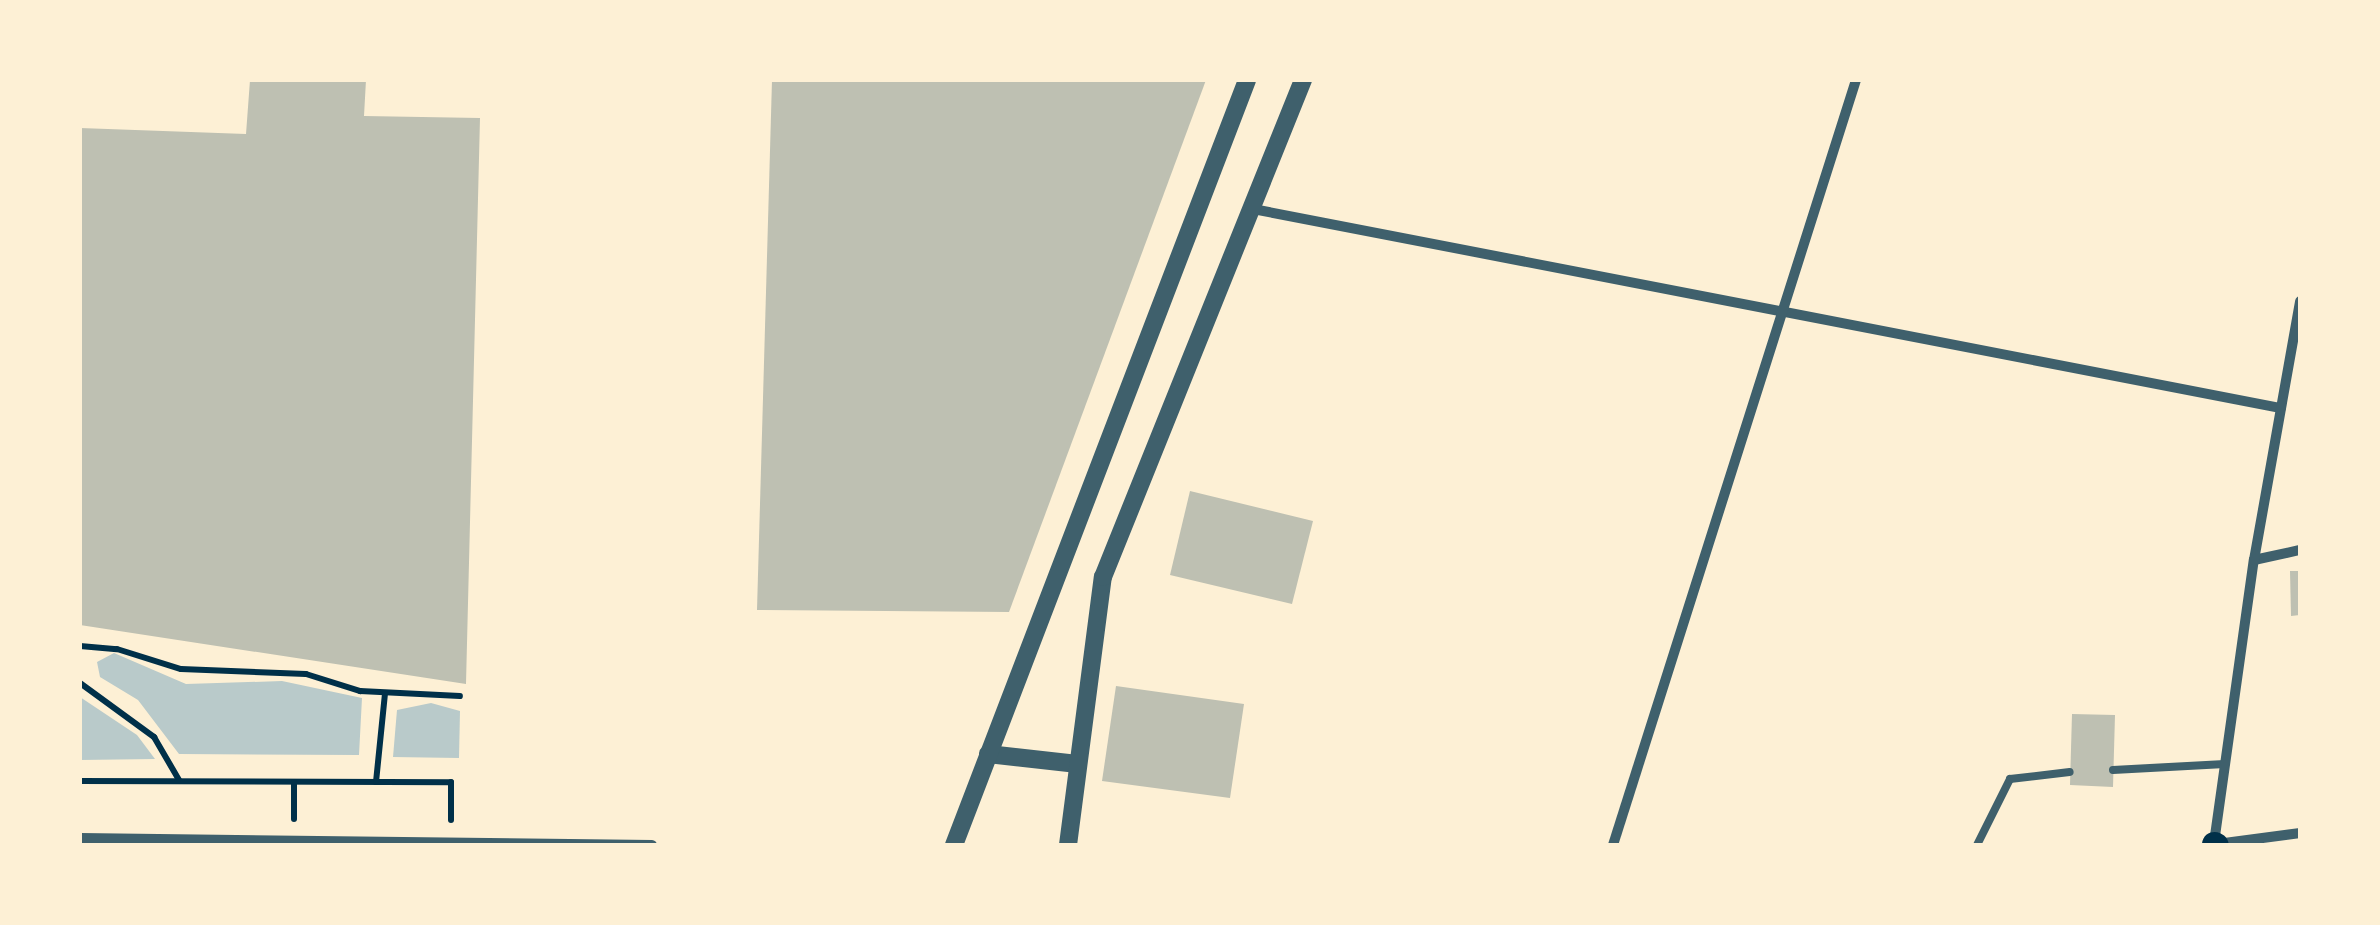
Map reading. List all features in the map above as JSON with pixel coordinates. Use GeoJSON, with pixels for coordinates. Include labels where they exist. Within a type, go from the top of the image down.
{"type":"FeatureCollection","features":[{"type":"Feature","properties":{"kind":"street"},"geometry":{"type":"LineString","coordinates":[[954,845],[1247,80]]}},
{"type":"Feature","properties":{"kind":"street"},"geometry":{"type":"LineString","coordinates":[[1068,845],[1104,578],[1303,80]]}},
{"type":"Feature","properties":{"kind":"street"},"geometry":{"type":"LineString","coordinates":[[1613,845],[1856,80]]}},
{"type":"Feature","properties":{"kind":"street"},"geometry":{"type":"LineString","coordinates":[[1253,209],[2281,408]]}},
{"type":"Feature","properties":{"kind":"street"},"geometry":{"type":"LineString","coordinates":[[2215,844],[2254,560],[2300,301]]}},
{"type":"Feature","properties":{"kind":"street"},"geometry":{"type":"LineString","coordinates":[[2254,560],[2300,550]]}},
{"type":"Feature","properties":{"kind":"street"},"geometry":{"type":"LineString","coordinates":[[988,754],[1076,764]]}},
{"type":"Feature","properties":{"kind":"street"},"geometry":{"type":"LineString","coordinates":[[2206,845],[2300,834]]}},
{"type":"Feature","properties":{"kind":"street"},"geometry":{"type":"LineString","coordinates":[[80,838],[451,838],[652,845]]}},
{"type":"Feature","properties":{"kind":"lane"},"geometry":{"type":"LineString","coordinates":[[2114,770],[2225,764]]}},
{"type":"Feature","properties":{"kind":"lane"},"geometry":{"type":"LineString","coordinates":[[1977,845],[2010,778],[2070,772]]}},
{"type":"Feature","properties":{"kind":"path"},"geometry":{"type":"LineString","coordinates":[[80,646],[117,649],[181,669],[306,674],[385,693],[460,696]]}},
{"type":"Feature","properties":{"kind":"path"},"geometry":{"type":"LineString","coordinates":[[80,684],[154,736],[179,781]]}},
{"type":"Feature","properties":{"kind":"path"},"geometry":{"type":"LineString","coordinates":[[376,782],[385,693]]}},
{"type":"Feature","properties":{"kind":"path"},"geometry":{"type":"LineString","coordinates":[[80,781],[451,782],[451,838]]}},
{"type":"Feature","properties":{"kind":"shaded area"},"geometry":{"type":"Polygon","coordinates":[[[114,653],[186,684],[282,681],[362,698],[359,755],[179,754],[138,700],[100,677],[97,662],[114,653]]]}},
{"type":"Feature","properties":{"kind":"shaded area"},"geometry":{"type":"Polygon","coordinates":[[[80,697],[137,735],[155,759],[80,760],[80,697]]]}},
{"type":"Feature","properties":{"kind":"shaded area"},"geometry":{"type":"Polygon","coordinates":[[[431,703],[460,711],[459,758],[393,757],[397,710],[431,703]]]}},
{"type":"Feature","properties":{"kind":"building"},"geometry":{"type":"Polygon","coordinates":[[[250,80],[366,80],[364,116],[480,118],[466,684],[80,625],[80,128],[246,134],[250,80]]]}},
{"type":"Feature","properties":{"kind":"building"},"geometry":{"type":"Polygon","coordinates":[[[772,80],[1206,80],[1009,612],[757,610],[772,80]]]}},
{"type":"Feature","properties":{"kind":"building"},"geometry":{"type":"Polygon","coordinates":[[[1190,491],[1313,521],[1292,604],[1170,575],[1190,491]]]}},
{"type":"Feature","properties":{"kind":"building"},"geometry":{"type":"Polygon","coordinates":[[[2290,571],[2300,571],[2300,615],[2291,616],[2290,571]]]}},
{"type":"Feature","properties":{"kind":"building"},"geometry":{"type":"Polygon","coordinates":[[[1116,686],[1244,704],[1230,798],[1102,781],[1116,686]]]}},
{"type":"Feature","properties":{"kind":"building"},"geometry":{"type":"Polygon","coordinates":[[[2072,714],[2115,715],[2113,787],[2070,785],[2072,714]]]}}]}
